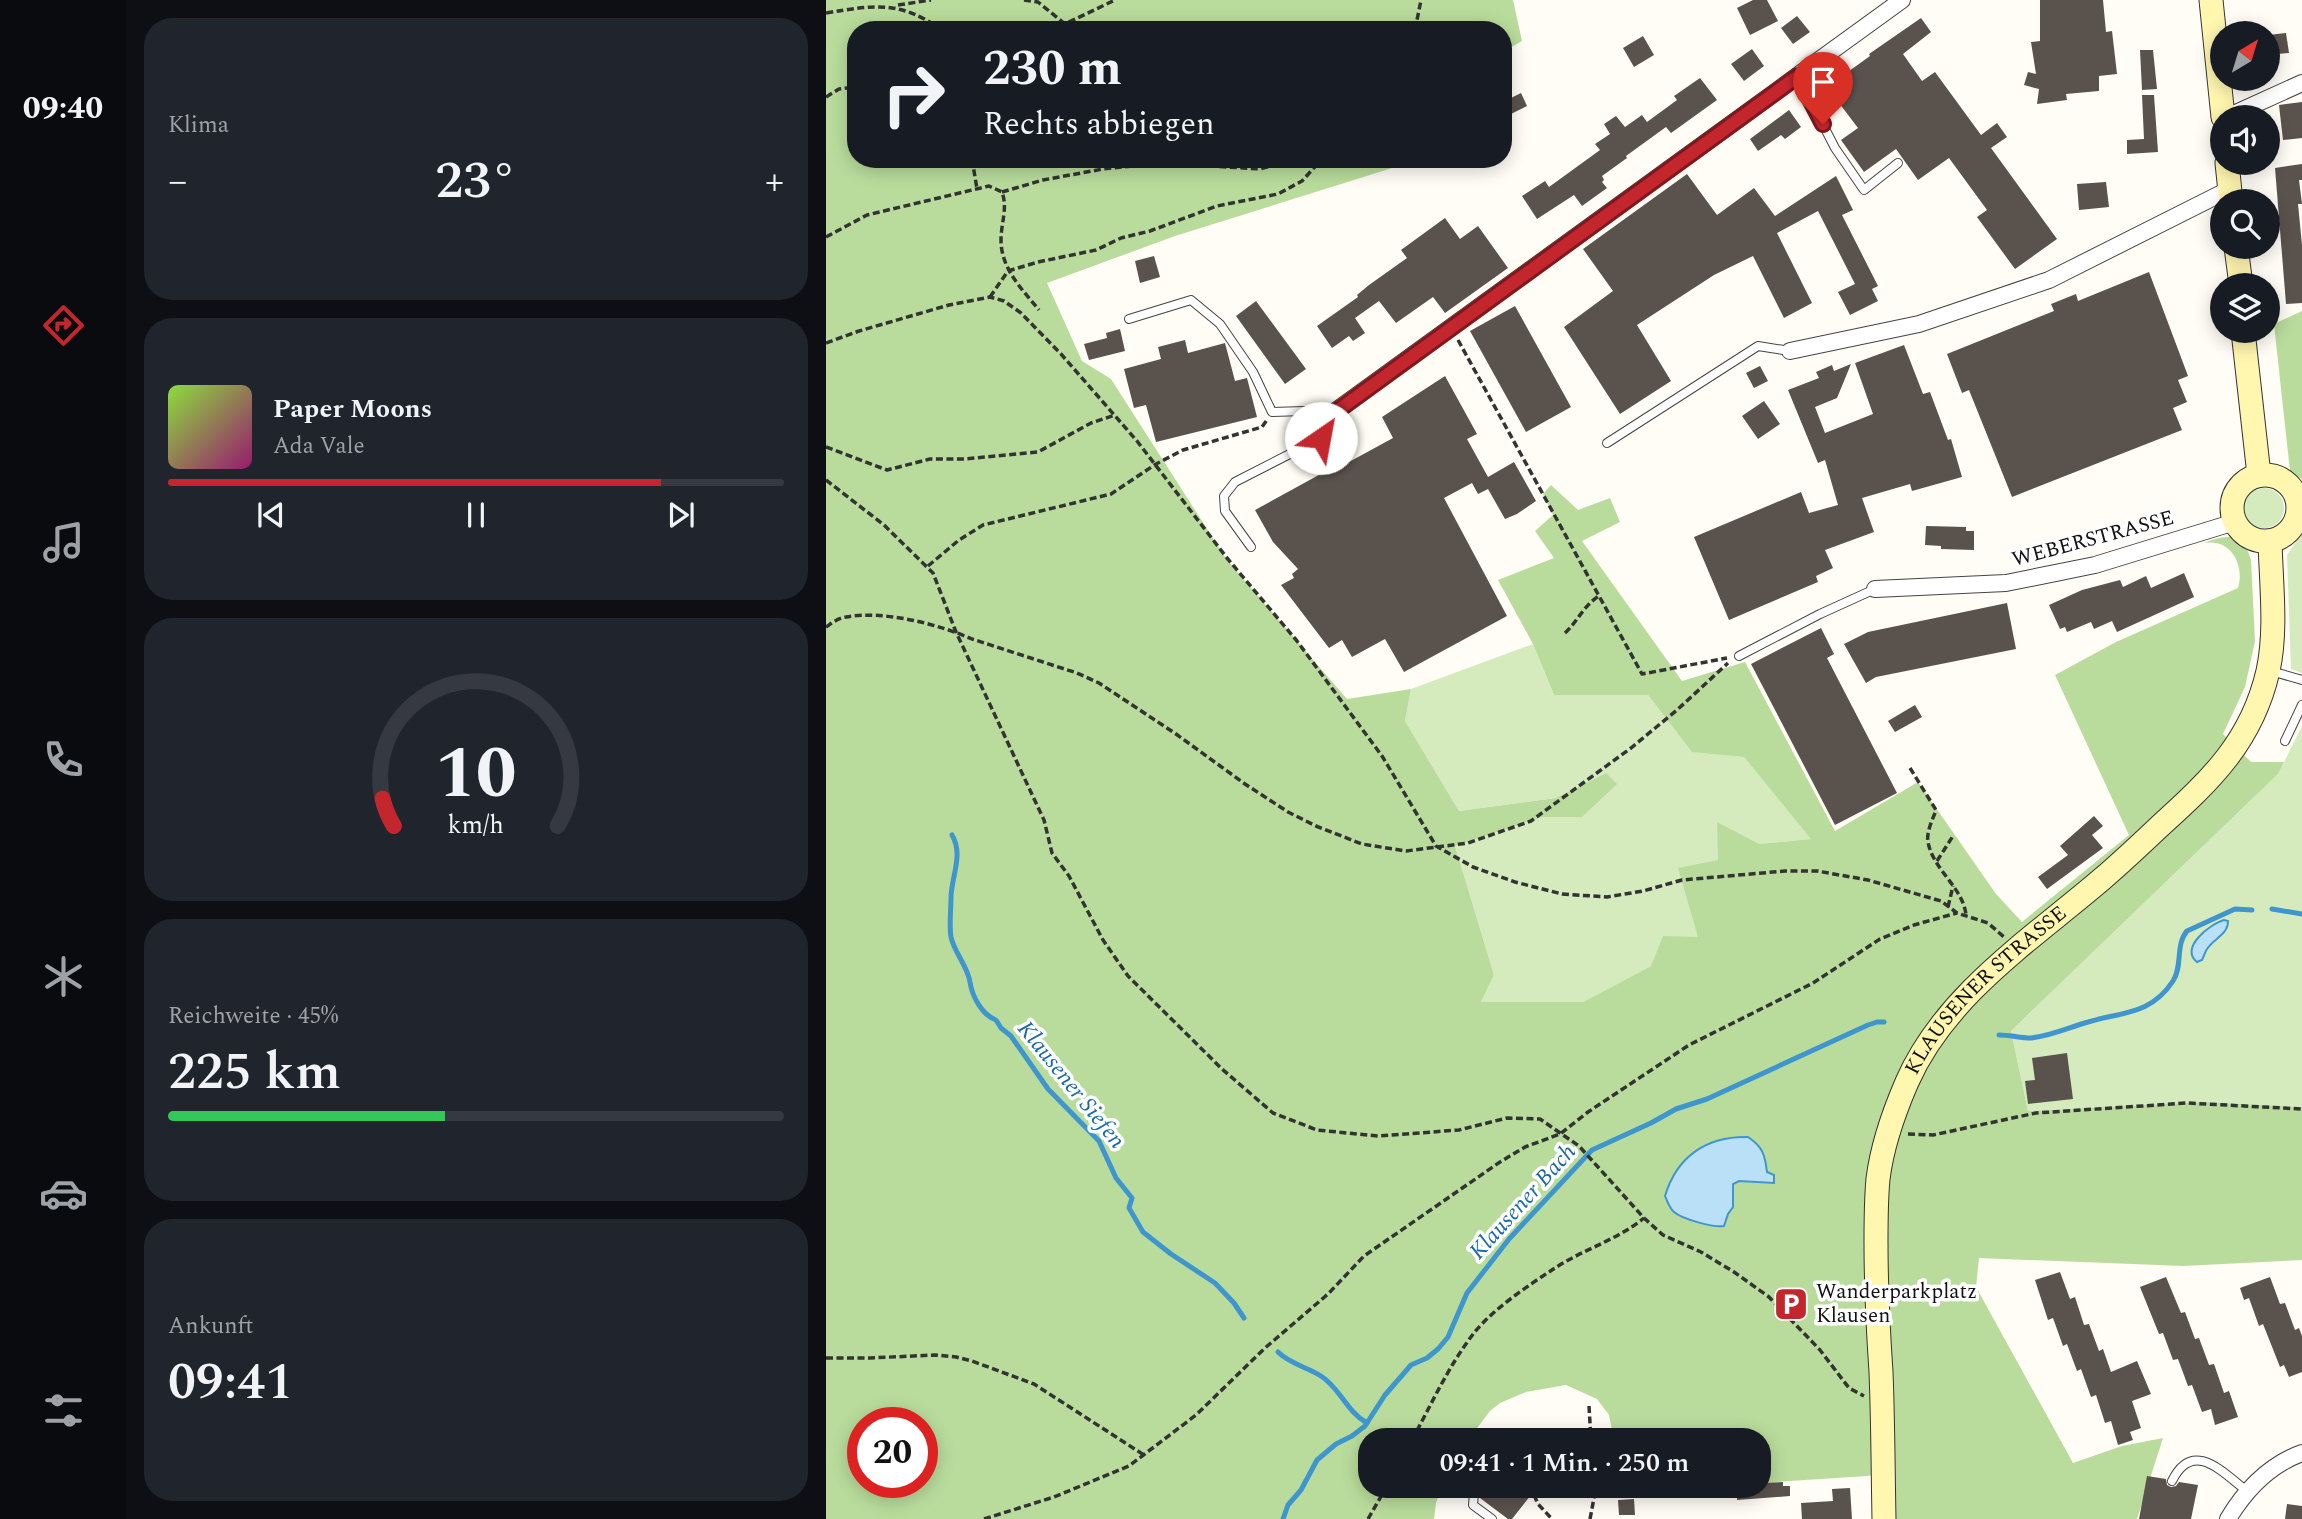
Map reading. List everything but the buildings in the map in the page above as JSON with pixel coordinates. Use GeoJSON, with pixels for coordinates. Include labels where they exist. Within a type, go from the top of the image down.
{"type":"FeatureCollection","features":[{"type":"Feature","properties":{"kind":"main road"},"geometry":{"type":"LineString","coordinates":[[2211,0],[2224,105]]}},
{"type":"Feature","properties":{"kind":"main road"},"geometry":{"type":"LineString","coordinates":[[2244,343],[2259,475]]}},
{"type":"Feature","properties":{"kind":"main road"},"geometry":{"type":"LineString","coordinates":[[2259,475],[2271,475],[2290,485],[2300,506],[2294,525],[2279,538],[2259,541],[2249,537],[2235,522],[2232,505],[2238,488],[2244,482],[2259,475]]}},
{"type":"Feature","properties":{"kind":"main road","name":"KLAUSENER STRASSE"},"geometry":{"type":"LineString","coordinates":[[1884,1519],[1876,1204],[1878,1179],[1889,1131],[1908,1079],[1947,1019],[1977,986],[2017,948],[2101,879],[2206,785],[2242,738],[2256,709],[2268,670],[2272,599],[2270,541]]}},
{"type":"Feature","properties":{"kind":"street"},"geometry":{"type":"LineString","coordinates":[[1337,411],[1902,0]]}},
{"type":"Feature","properties":{"kind":"street"},"geometry":{"type":"LineString","coordinates":[[2252,105],[2302,83]]}},
{"type":"Feature","properties":{"kind":"street"},"geometry":{"type":"LineString","coordinates":[[1790,351],[1919,324],[2049,280],[2210,205]]}},
{"type":"Feature","properties":{"kind":"street","name":"WEBERSTRASSE"},"geometry":{"type":"LineString","coordinates":[[1875,589],[2006,583],[2095,565],[2235,522]]}},
{"type":"Feature","properties":{"kind":"street"},"geometry":{"type":"LineString","coordinates":[[2228,1519],[2247,1491],[2273,1467],[2302,1453]]}},
{"type":"Feature","properties":{"kind":"lane"},"geometry":{"type":"LineString","coordinates":[[1798,76],[1835,148],[1864,190],[1898,163]]}},
{"type":"Feature","properties":{"kind":"lane"},"geometry":{"type":"LineString","coordinates":[[1129,319],[1191,300],[1220,324],[1254,372],[1272,412],[1337,411]]}},
{"type":"Feature","properties":{"kind":"lane"},"geometry":{"type":"LineString","coordinates":[[1607,443],[1758,346],[1790,351]]}},
{"type":"Feature","properties":{"kind":"lane"},"geometry":{"type":"LineString","coordinates":[[1251,547],[1225,512],[1224,496],[1235,482],[1321,438],[1337,411]]}},
{"type":"Feature","properties":{"kind":"lane"},"geometry":{"type":"LineString","coordinates":[[1740,656],[1819,614],[1875,589]]}},
{"type":"Feature","properties":{"kind":"lane"},"geometry":{"type":"LineString","coordinates":[[2268,670],[2302,680]]}},
{"type":"Feature","properties":{"kind":"lane"},"geometry":{"type":"LineString","coordinates":[[2285,741],[2302,705]]}},
{"type":"Feature","properties":{"kind":"lane"},"geometry":{"type":"LineString","coordinates":[[2172,1480],[2180,1468],[2189,1461],[2196,1460],[2214,1466],[2247,1491]]}},
{"type":"Feature","properties":{"kind":"lane"},"geometry":{"type":"LineString","coordinates":[[1474,1498],[1473,1505],[1492,1519]]}},
{"type":"Feature","properties":{"kind":"path"},"geometry":{"type":"LineString","coordinates":[[826,13],[931,0]]}},
{"type":"Feature","properties":{"kind":"path"},"geometry":{"type":"LineString","coordinates":[[1024,0],[1038,2],[1058,21]]}},
{"type":"Feature","properties":{"kind":"path"},"geometry":{"type":"LineString","coordinates":[[1075,21],[1115,0]]}},
{"type":"Feature","properties":{"kind":"path"},"geometry":{"type":"LineString","coordinates":[[1417,21],[1421,0]]}},
{"type":"Feature","properties":{"kind":"path"},"geometry":{"type":"LineString","coordinates":[[896,5],[916,12],[929,21]]}},
{"type":"Feature","properties":{"kind":"path"},"geometry":{"type":"LineString","coordinates":[[826,97],[839,89],[847,88]]}},
{"type":"Feature","properties":{"kind":"path"},"geometry":{"type":"LineString","coordinates":[[974,168],[977,189]]}},
{"type":"Feature","properties":{"kind":"path"},"geometry":{"type":"LineString","coordinates":[[826,237],[867,215],[989,186],[1002,192],[1044,180],[1112,168]]}},
{"type":"Feature","properties":{"kind":"path"},"geometry":{"type":"LineString","coordinates":[[1243,168],[1264,168]]}},
{"type":"Feature","properties":{"kind":"path"},"geometry":{"type":"LineString","coordinates":[[990,297],[1008,271],[1096,250],[1121,238],[1150,231],[1217,206],[1278,194],[1302,181],[1314,168]]}},
{"type":"Feature","properties":{"kind":"path"},"geometry":{"type":"LineString","coordinates":[[1002,192],[1006,202],[1001,240],[1003,260],[1008,271],[1039,310]]}},
{"type":"Feature","properties":{"kind":"path"},"geometry":{"type":"LineString","coordinates":[[826,343],[949,305],[990,297],[1004,301],[1021,313],[1115,415],[1227,558],[1297,641],[1382,756],[1436,846],[1484,871],[1562,894],[1607,897],[1643,891],[1682,880],[1816,871],[1867,880],[1941,901],[1957,913],[1988,922],[2017,948]]}},
{"type":"Feature","properties":{"kind":"path"},"geometry":{"type":"LineString","coordinates":[[1451,327],[1642,674],[1740,656]]}},
{"type":"Feature","properties":{"kind":"path"},"geometry":{"type":"LineString","coordinates":[[826,446],[887,470],[930,459],[965,459],[1038,452],[1091,423],[1115,415]]}},
{"type":"Feature","properties":{"kind":"path"},"geometry":{"type":"LineString","coordinates":[[928,566],[959,540],[983,525],[1111,494],[1156,464],[1183,450],[1257,428]]}},
{"type":"Feature","properties":{"kind":"path"},"geometry":{"type":"LineString","coordinates":[[826,480],[868,512],[928,566],[1044,820],[1052,853],[1069,876],[1104,940],[1128,976],[1222,1069],[1273,1113],[1317,1130],[1378,1136],[1459,1130],[1507,1118],[1540,1119],[1579,1146],[1644,1218],[1664,1235],[1712,1259],[1769,1297],[1820,1350],[1849,1388],[1882,1402]]}},
{"type":"Feature","properties":{"kind":"path"},"geometry":{"type":"LineString","coordinates":[[1565,633],[1588,603],[1599,596]]}},
{"type":"Feature","properties":{"kind":"path"},"geometry":{"type":"LineString","coordinates":[[826,627],[845,617],[901,618],[956,632],[1077,673],[1099,683],[1165,726],[1209,760],[1289,812],[1362,844],[1406,851],[1468,843],[1531,821],[1631,748],[1720,670],[1740,656]]}},
{"type":"Feature","properties":{"kind":"path"},"geometry":{"type":"LineString","coordinates":[[1910,768],[1936,810],[1928,842],[1965,906],[1966,915]]}},
{"type":"Feature","properties":{"kind":"path"},"geometry":{"type":"LineString","coordinates":[[1937,861],[1953,836]]}},
{"type":"Feature","properties":{"kind":"path"},"geometry":{"type":"LineString","coordinates":[[1948,907],[1953,886]]}},
{"type":"Feature","properties":{"kind":"path"},"geometry":{"type":"LineString","coordinates":[[984,1519],[1022,1508],[1129,1466],[1196,1415],[1265,1348],[1328,1294],[1364,1256],[1525,1147],[1547,1137],[1560,1135],[1588,1112],[1689,1045],[1813,984],[1880,939],[1914,925],[1957,913]]}},
{"type":"Feature","properties":{"kind":"path"},"geometry":{"type":"LineString","coordinates":[[1908,1133],[1933,1135],[2036,1113],[2181,1104],[2302,1109]]}},
{"type":"Feature","properties":{"kind":"path"},"geometry":{"type":"LineString","coordinates":[[1419,1428],[1455,1362],[1475,1332],[1493,1314],[1556,1267],[1609,1242],[1644,1218]]}},
{"type":"Feature","properties":{"kind":"path"},"geometry":{"type":"LineString","coordinates":[[826,1358],[870,1359],[935,1355],[972,1361],[1034,1384],[1144,1455]]}},
{"type":"Feature","properties":{"kind":"path"},"geometry":{"type":"LineString","coordinates":[[1589,1406],[1590,1428]]}},
{"type":"Feature","properties":{"kind":"path"},"geometry":{"type":"LineString","coordinates":[[1368,1519],[1380,1498]]}},
{"type":"Feature","properties":{"kind":"path"},"geometry":{"type":"LineString","coordinates":[[1535,1498],[1552,1519]]}},
{"type":"Feature","properties":{"kind":"path"},"geometry":{"type":"LineString","coordinates":[[1590,1519],[1594,1498]]}},
{"type":"Feature","properties":{"kind":"green space"},"geometry":{"type":"Polygon","coordinates":[[[826,0],[1513,0],[1522,41],[1512,47],[1512,21],[847,21],[847,168],[1392,168],[1175,236],[1047,283],[1082,361],[1111,379],[1227,560],[1347,699],[1411,689],[1405,721],[1459,811],[1556,798],[1606,773],[1617,784],[1582,817],[1543,817],[1455,846],[1494,975],[1481,1002],[1583,1002],[1651,966],[1663,936],[1698,937],[1678,868],[1718,860],[1717,822],[1759,844],[1811,839],[1744,757],[1692,752],[1648,695],[1554,695],[1533,644],[1498,580],[1554,558],[1535,531],[1553,515],[1543,494],[1551,485],[1578,510],[1610,498],[1620,522],[1582,541],[1682,681],[1745,662],[1835,831],[1918,782],[1996,894],[2022,922],[2129,835],[2055,675],[2116,642],[2238,588],[2240,579],[2234,555],[2222,545],[2204,543],[2220,538],[2233,538],[2248,551],[2251,560],[2255,641],[2245,687],[2223,734],[2251,762],[2284,762],[2278,774],[2011,1031],[2028,1111],[2203,1102],[2302,1107],[2302,1260],[2183,1266],[1979,1258],[1976,1287],[2073,1463],[2122,1446],[2163,1438],[2137,1519],[1896,1519],[1895,1471],[1867,1476],[1771,1482],[1771,1428],[1612,1428],[1609,1415],[1597,1399],[1566,1385],[1526,1392],[1500,1403],[1477,1428],[1358,1428],[1358,1498],[1438,1498],[1434,1519],[826,1519],[826,0]]]}},
{"type":"Feature","properties":{"kind":"green space"},"geometry":{"type":"Polygon","coordinates":[[[2302,311],[2302,479],[2290,471],[2276,343],[2280,343],[2280,321],[2302,311]]]}},
{"type":"Feature","properties":{"kind":"green space"},"geometry":{"type":"Polygon","coordinates":[[[2264,488],[2278,494],[2284,508],[2278,522],[2264,528],[2250,522],[2244,508],[2250,494],[2264,488]]]}},
{"type":"Feature","properties":{"kind":"green space"},"geometry":{"type":"Polygon","coordinates":[[[2302,533],[2302,673],[2291,669],[2287,555],[2302,533]]]}},
{"type":"Feature","properties":{"kind":"green space"},"geometry":{"type":"Polygon","coordinates":[[[1533,644],[1554,695],[1648,695],[1692,751],[1744,757],[1812,839],[1759,844],[1718,860],[1698,937],[1651,966],[1583,1002],[1481,1002],[1494,975],[1455,846],[1543,817],[1582,817],[1606,773],[1556,798],[1459,811],[1405,721],[1411,689],[1533,644]]]}},
{"type":"Feature","properties":{"kind":"green space"},"geometry":{"type":"Polygon","coordinates":[[[2302,726],[2302,1107],[2203,1102],[2028,1111],[2011,1031],[2278,774],[2302,726]]]}},
{"type":"Feature","properties":{"kind":"water"},"geometry":{"type":"Polygon","coordinates":[[[2224,920],[2228,921],[2226,930],[2206,950],[2202,960],[2197,962],[2192,956],[2192,950],[2198,937],[2224,920]]]}},
{"type":"Feature","properties":{"kind":"water"},"geometry":{"type":"Polygon","coordinates":[[[1748,1137],[1762,1152],[1767,1172],[1774,1175],[1774,1183],[1739,1181],[1733,1184],[1733,1207],[1724,1226],[1698,1222],[1673,1211],[1665,1196],[1670,1182],[1686,1159],[1719,1140],[1748,1137]]]}},
{"type":"Feature","properties":{"kind":"waterway","name":"Klausener Siefen"},"geometry":{"type":"LineString","coordinates":[[952,835],[957,858],[952,890],[951,937],[967,971],[978,1004],[1011,1036],[1048,1089],[1099,1141],[1116,1178],[1132,1198],[1129,1208],[1143,1232],[1215,1283],[1244,1318]]}},
{"type":"Feature","properties":{"kind":"waterway","name":"Klausener Bach"},"geometry":{"type":"LineString","coordinates":[[1999,1035],[2038,1037],[2145,1006],[2164,992],[2173,981],[2178,969],[2181,943],[2187,931],[2235,909],[2252,910]]}},
{"type":"Feature","properties":{"kind":"waterway","name":"Klausener Bach"},"geometry":{"type":"LineString","coordinates":[[2272,909],[2302,914]]}},
{"type":"Feature","properties":{"kind":"waterway","name":"Klausener Bach"},"geometry":{"type":"LineString","coordinates":[[1283,1519],[1288,1505],[1301,1490],[1317,1460],[1365,1426],[1385,1395],[1411,1365],[1427,1358],[1438,1349],[1448,1337],[1467,1293],[1509,1239],[1592,1150],[1676,1109],[1707,1099],[1868,1025],[1884,1022]]}},
{"type":"Feature","properties":{"kind":"waterway","name":"Klausener Siefen"},"geometry":{"type":"LineString","coordinates":[[1278,1352],[1328,1381],[1367,1423]]}},
{"type":"Feature","properties":{"kind":"place","name":"Wanderparkplatz Klausen"},"geometry":{"type":"Point","coordinates":[1791,1304]}},
{"type":"Feature","properties":{"kind":"route"},"geometry":{"type":"LineString","coordinates":[[1321,438],[1337,411],[1798,76],[1823,124]]}}]}
